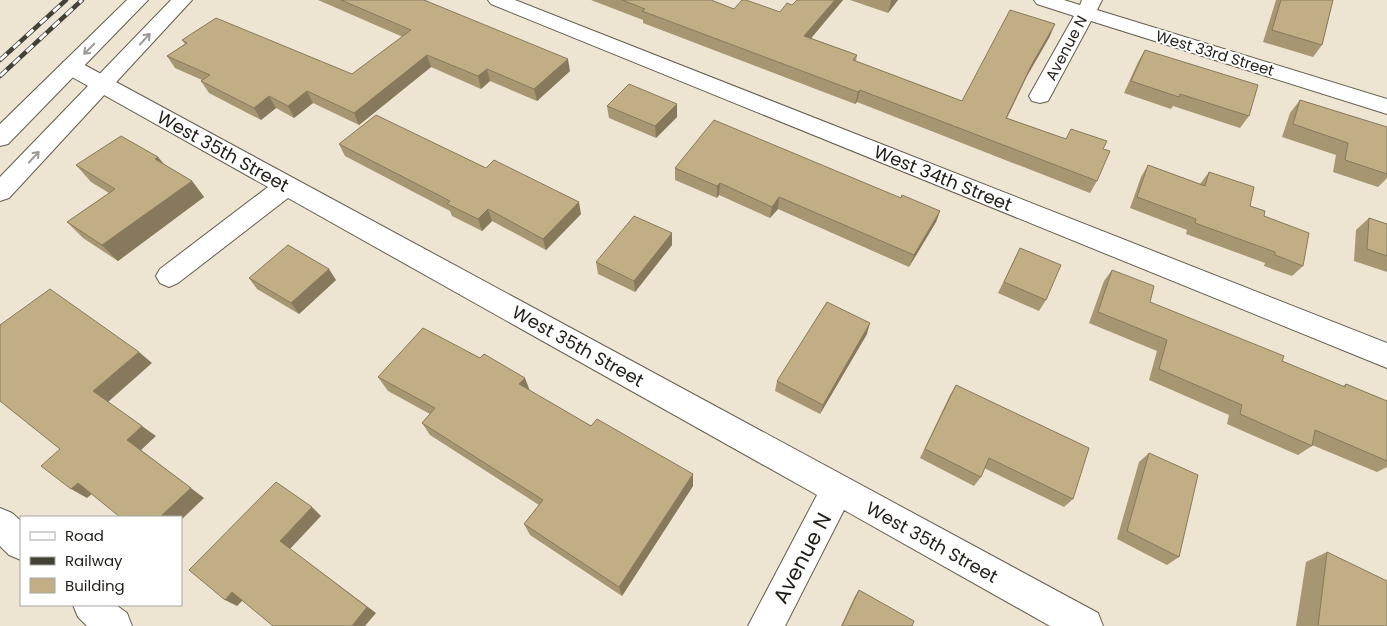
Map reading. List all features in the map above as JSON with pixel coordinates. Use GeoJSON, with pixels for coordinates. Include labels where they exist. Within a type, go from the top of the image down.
{"type":"FeatureCollection","features":[{"type":"Feature","properties":{"kind":"street"},"geometry":{"type":"LineString","coordinates":[[0,138],[138,0]]}},
{"type":"Feature","properties":{"kind":"street"},"geometry":{"type":"LineString","coordinates":[[0,192],[182,0]]}},
{"type":"Feature","properties":{"kind":"street","name":"West 34th Street"},"geometry":{"type":"LineString","coordinates":[[498,0],[1387,356]]}},
{"type":"Feature","properties":{"kind":"street","name":"West 33rd Street"},"geometry":{"type":"LineString","coordinates":[[1044,0],[1088,6],[1387,107]]}},
{"type":"Feature","properties":{"kind":"street","name":"Avenue N"},"geometry":{"type":"LineString","coordinates":[[1040,96],[1088,6]]}},
{"type":"Feature","properties":{"kind":"street","name":"West 35th Street"},"geometry":{"type":"LineString","coordinates":[[70,67],[1085,626]]}},
{"type":"Feature","properties":{"kind":"street"},"geometry":{"type":"LineString","coordinates":[[168,276],[286,186]]}},
{"type":"Feature","properties":{"kind":"street","name":"Avenue N"},"geometry":{"type":"LineString","coordinates":[[766,626],[838,489]]}},
{"type":"Feature","properties":{"kind":"street"},"geometry":{"type":"LineString","coordinates":[[0,524],[20,542]]}},
{"type":"Feature","properties":{"kind":"street"},"geometry":{"type":"LineString","coordinates":[[91,606],[114,626]]}},
{"type":"Feature","properties":{"kind":"building"},"geometry":{"type":"Polygon","coordinates":[[[341,0],[424,0],[568,59],[534,89],[487,69],[478,76],[427,55],[354,113],[307,91],[288,106],[269,96],[254,108],[201,81],[210,75],[167,56],[187,43],[182,40],[216,18],[352,74],[411,30],[341,0]]]}},
{"type":"Feature","properties":{"kind":"building"},"geometry":{"type":"Polygon","coordinates":[[[622,0],[711,0],[734,9],[742,0],[746,0],[780,12],[787,3],[792,5],[797,0],[835,0],[804,36],[857,55],[853,60],[962,101],[1010,10],[1055,24],[1032,64],[1006,118],[1066,139],[1071,129],[1107,141],[1103,149],[1110,151],[1097,181],[860,90],[858,92],[642,11],[645,9],[622,0]]]}},
{"type":"Feature","properties":{"kind":"building"},"geometry":{"type":"Polygon","coordinates":[[[1281,0],[1333,0],[1322,45],[1272,30],[1281,0]]]}},
{"type":"Feature","properties":{"kind":"building"},"geometry":{"type":"Polygon","coordinates":[[[1145,50],[1258,85],[1249,116],[1180,94],[1179,97],[1131,81],[1145,50]]]}},
{"type":"Feature","properties":{"kind":"building"},"geometry":{"type":"Polygon","coordinates":[[[629,84],[677,104],[655,126],[607,106],[629,84]]]}},
{"type":"Feature","properties":{"kind":"building"},"geometry":{"type":"Polygon","coordinates":[[[1300,100],[1387,127],[1387,174],[1345,160],[1348,143],[1293,124],[1300,100]]]}},
{"type":"Feature","properties":{"kind":"building"},"geometry":{"type":"Polygon","coordinates":[[[376,115],[486,168],[494,160],[579,202],[543,239],[488,209],[478,219],[447,204],[450,201],[339,144],[376,115]]]}},
{"type":"Feature","properties":{"kind":"building"},"geometry":{"type":"Polygon","coordinates":[[[714,120],[901,198],[902,195],[940,211],[914,255],[779,197],[772,207],[720,183],[717,186],[675,168],[714,120]]]}},
{"type":"Feature","properties":{"kind":"building"},"geometry":{"type":"Polygon","coordinates":[[[121,136],[158,157],[155,159],[192,181],[102,245],[67,222],[115,189],[76,165],[121,136]]]}},
{"type":"Feature","properties":{"kind":"building"},"geometry":{"type":"Polygon","coordinates":[[[1148,165],[1205,186],[1209,172],[1254,187],[1250,206],[1265,211],[1264,216],[1309,233],[1303,266],[1275,255],[1275,252],[1195,223],[1196,219],[1137,197],[1148,165]]]}},
{"type":"Feature","properties":{"kind":"building"},"geometry":{"type":"Polygon","coordinates":[[[634,216],[672,233],[634,281],[596,262],[634,216]]]}},
{"type":"Feature","properties":{"kind":"building"},"geometry":{"type":"Polygon","coordinates":[[[1369,218],[1387,224],[1387,256],[1367,249],[1369,218]]]}},
{"type":"Feature","properties":{"kind":"building"},"geometry":{"type":"Polygon","coordinates":[[[288,245],[329,269],[291,303],[249,278],[288,245]]]}},
{"type":"Feature","properties":{"kind":"building"},"geometry":{"type":"Polygon","coordinates":[[[1020,248],[1061,265],[1046,300],[1004,282],[1020,248]]]}},
{"type":"Feature","properties":{"kind":"building"},"geometry":{"type":"Polygon","coordinates":[[[1112,270],[1154,286],[1150,302],[1284,356],[1282,361],[1345,387],[1346,384],[1387,401],[1387,461],[1315,430],[1312,446],[1240,414],[1242,405],[1159,369],[1167,340],[1098,312],[1112,270]]]}},
{"type":"Feature","properties":{"kind":"building"},"geometry":{"type":"Polygon","coordinates":[[[50,289],[139,352],[93,391],[142,426],[127,440],[191,488],[161,516],[119,516],[78,483],[71,489],[41,466],[60,449],[0,401],[0,325],[50,289]]]}},
{"type":"Feature","properties":{"kind":"building"},"geometry":{"type":"Polygon","coordinates":[[[827,302],[870,323],[823,405],[777,381],[827,302]]]}},
{"type":"Feature","properties":{"kind":"building"},"geometry":{"type":"Polygon","coordinates":[[[423,328],[480,358],[484,354],[525,378],[519,384],[591,426],[597,419],[693,474],[619,587],[524,524],[543,500],[422,423],[435,408],[378,377],[423,328]]]}},
{"type":"Feature","properties":{"kind":"building"},"geometry":{"type":"Polygon","coordinates":[[[956,385],[1089,448],[1073,499],[989,458],[981,477],[925,449],[956,385]]]}},
{"type":"Feature","properties":{"kind":"building"},"geometry":{"type":"Polygon","coordinates":[[[1149,453],[1198,475],[1179,557],[1127,531],[1149,453]]]}},
{"type":"Feature","properties":{"kind":"building"},"geometry":{"type":"Polygon","coordinates":[[[276,482],[312,507],[280,541],[367,607],[352,626],[273,626],[232,592],[225,600],[189,570],[276,482]]]}},
{"type":"Feature","properties":{"kind":"building"},"geometry":{"type":"Polygon","coordinates":[[[1327,552],[1387,581],[1387,626],[1318,626],[1327,552]]]}},
{"type":"Feature","properties":{"kind":"building"},"geometry":{"type":"Polygon","coordinates":[[[859,590],[914,621],[912,626],[842,626],[859,590]]]}},
{"type":"Feature","properties":{"kind":"railway"},"geometry":{"type":"LineString","coordinates":[[0,60],[66,0]]}},
{"type":"Feature","properties":{"kind":"railway"},"geometry":{"type":"LineString","coordinates":[[0,76],[82,0]]}}]}
